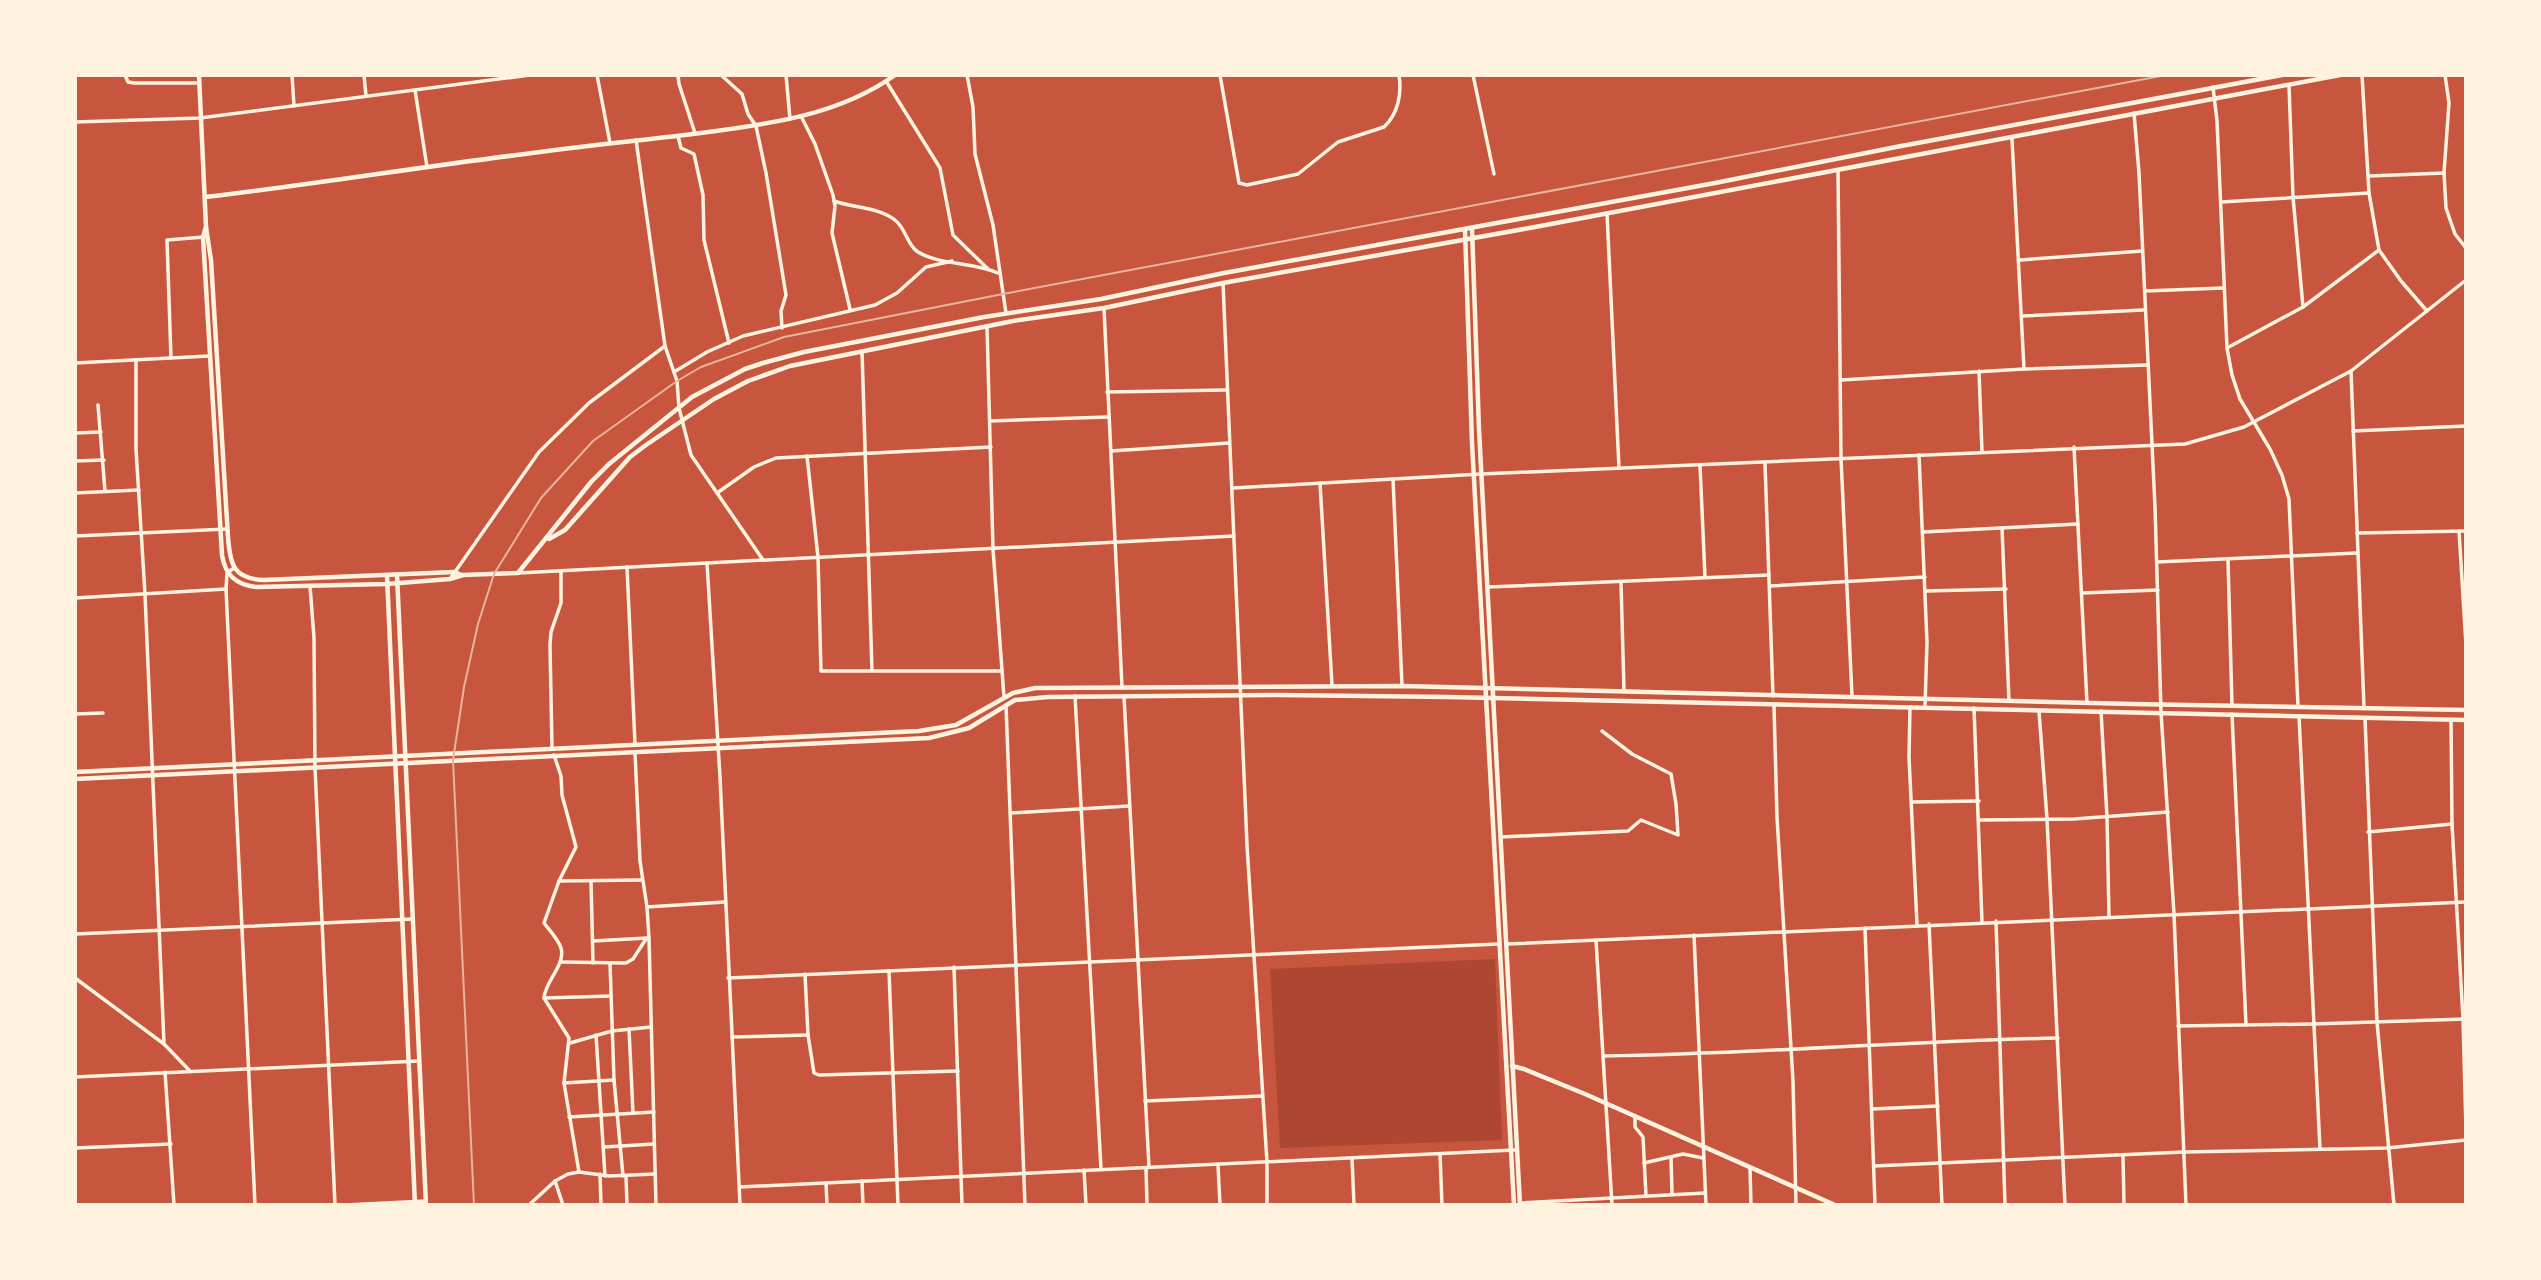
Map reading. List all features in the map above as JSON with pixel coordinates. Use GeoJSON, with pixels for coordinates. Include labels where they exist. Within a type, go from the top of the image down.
{"type":"FeatureCollection","features":[{"type":"Feature","properties":{"kind":"street"},"geometry":{"type":"LineString","coordinates":[[125,75],[128,82],[134,83],[199,83]]}},
{"type":"Feature","properties":{"kind":"street"},"geometry":{"type":"LineString","coordinates":[[199,75],[211,355],[217,402]]}},
{"type":"Feature","properties":{"kind":"street"},"geometry":{"type":"LineString","coordinates":[[292,75],[294,106]]}},
{"type":"Feature","properties":{"kind":"street"},"geometry":{"type":"LineString","coordinates":[[364,75],[366,96]]}},
{"type":"Feature","properties":{"kind":"street"},"geometry":{"type":"LineString","coordinates":[[75,122],[200,118],[530,75]]}},
{"type":"Feature","properties":{"kind":"street"},"geometry":{"type":"LineString","coordinates":[[597,75],[610,143]]}},
{"type":"Feature","properties":{"kind":"street"},"geometry":{"type":"LineString","coordinates":[[678,75],[695,134]]}},
{"type":"Feature","properties":{"kind":"street"},"geometry":{"type":"LineString","coordinates":[[721,75],[742,94],[748,114],[756,126],[786,295],[780,318],[782,328]]}},
{"type":"Feature","properties":{"kind":"street"},"geometry":{"type":"LineString","coordinates":[[786,75],[790,119]]}},
{"type":"Feature","properties":{"kind":"street"},"geometry":{"type":"LineString","coordinates":[[967,75],[973,107],[975,154],[993,225],[1006,313]]}},
{"type":"Feature","properties":{"kind":"street"},"geometry":{"type":"LineString","coordinates":[[1220,75],[1239,183],[1247,186],[1298,174],[1338,142],[1384,127],[1399,101],[1399,75]]}},
{"type":"Feature","properties":{"kind":"street"},"geometry":{"type":"LineString","coordinates":[[1473,75],[1494,174]]}},
{"type":"Feature","properties":{"kind":"street"},"geometry":{"type":"LineString","coordinates":[[518,573],[591,482],[609,464],[708,387],[763,363],[818,349],[1006,313],[1101,299],[1224,273],[2282,75]]}},
{"type":"Feature","properties":{"kind":"street"},"geometry":{"type":"LineString","coordinates":[[545,541],[565,530],[630,457],[714,399],[761,376],[790,366],[1223,283],[2012,139],[2134,113],[2340,75]]}},
{"type":"Feature","properties":{"kind":"street"},"geometry":{"type":"LineString","coordinates":[[2362,75],[2369,193],[2379,250],[2427,311]]}},
{"type":"Feature","properties":{"kind":"street"},"geometry":{"type":"LineString","coordinates":[[2445,75],[2449,103],[2444,173],[2448,221],[2466,248]]}},
{"type":"Feature","properties":{"kind":"street"},"geometry":{"type":"LineString","coordinates":[[205,197],[756,126],[801,116],[855,98],[893,76]]}},
{"type":"Feature","properties":{"kind":"street"},"geometry":{"type":"LineString","coordinates":[[886,81],[940,169],[953,235],[988,269]]}},
{"type":"Feature","properties":{"kind":"street"},"geometry":{"type":"LineString","coordinates":[[2289,85],[2293,197],[2303,307]]}},
{"type":"Feature","properties":{"kind":"street"},"geometry":{"type":"LineString","coordinates":[[2213,87],[2227,348],[2240,399],[2283,475],[2289,499],[2298,707]]}},
{"type":"Feature","properties":{"kind":"street"},"geometry":{"type":"LineString","coordinates":[[415,90],[427,167]]}},
{"type":"Feature","properties":{"kind":"street"},"geometry":{"type":"LineString","coordinates":[[2134,113],[2152,446],[2160,704],[2174,914],[2186,1205]]}},
{"type":"Feature","properties":{"kind":"street"},"geometry":{"type":"LineString","coordinates":[[801,116],[815,144],[834,201],[832,233],[850,309]]}},
{"type":"Feature","properties":{"kind":"street"},"geometry":{"type":"LineString","coordinates":[[678,136],[681,148],[694,154],[701,177],[704,240],[729,343]]}},
{"type":"Feature","properties":{"kind":"street"},"geometry":{"type":"LineString","coordinates":[[2012,139],[2024,369]]}},
{"type":"Feature","properties":{"kind":"street"},"geometry":{"type":"LineString","coordinates":[[636,141],[664,346],[680,396],[679,408],[691,455],[763,560]]}},
{"type":"Feature","properties":{"kind":"street"},"geometry":{"type":"LineString","coordinates":[[1838,170],[1841,458],[1852,696]]}},
{"type":"Feature","properties":{"kind":"street"},"geometry":{"type":"LineString","coordinates":[[2368,176],[2444,173]]}},
{"type":"Feature","properties":{"kind":"street"},"geometry":{"type":"LineString","coordinates":[[2221,202],[2369,193]]}},
{"type":"Feature","properties":{"kind":"street"},"geometry":{"type":"LineString","coordinates":[[834,201],[887,215],[901,226],[920,254],[999,273]]}},
{"type":"Feature","properties":{"kind":"street"},"geometry":{"type":"LineString","coordinates":[[1607,213],[1619,468]]}},
{"type":"Feature","properties":{"kind":"street"},"geometry":{"type":"LineString","coordinates":[[1472,228],[1481,474],[1513,1066],[1514,1150]]}},
{"type":"Feature","properties":{"kind":"street"},"geometry":{"type":"LineString","coordinates":[[1465,229],[1486,698],[1507,1065],[1518,1204],[1612,1202],[1646,1196],[1705,1193]]}},
{"type":"Feature","properties":{"kind":"street"},"geometry":{"type":"LineString","coordinates":[[171,358],[167,240],[206,236]]}},
{"type":"Feature","properties":{"kind":"street"},"geometry":{"type":"LineString","coordinates":[[206,236],[224,565],[234,580],[249,587],[397,583],[450,579],[463,575],[1234,536]]}},
{"type":"Feature","properties":{"kind":"street"},"geometry":{"type":"LineString","coordinates":[[2227,348],[2303,307],[2379,250]]}},
{"type":"Feature","properties":{"kind":"street"},"geometry":{"type":"LineString","coordinates":[[2020,260],[2142,251]]}},
{"type":"Feature","properties":{"kind":"street"},"geometry":{"type":"LineString","coordinates":[[674,372],[707,352],[748,334],[875,305],[885,301],[926,267],[952,261]]}},
{"type":"Feature","properties":{"kind":"street"},"geometry":{"type":"LineString","coordinates":[[1233,488],[1474,474],[2198,442],[2255,422],[2351,371],[2466,280]]}},
{"type":"Feature","properties":{"kind":"street"},"geometry":{"type":"LineString","coordinates":[[1223,283],[1239,695],[1267,1162],[1267,1205]]}},
{"type":"Feature","properties":{"kind":"street"},"geometry":{"type":"LineString","coordinates":[[2144,292],[2223,288]]}},
{"type":"Feature","properties":{"kind":"street"},"geometry":{"type":"LineString","coordinates":[[1104,307],[1122,687]]}},
{"type":"Feature","properties":{"kind":"street"},"geometry":{"type":"LineString","coordinates":[[2023,316],[2144,310]]}},
{"type":"Feature","properties":{"kind":"street"},"geometry":{"type":"LineString","coordinates":[[987,327],[993,549],[1004,697]]}},
{"type":"Feature","properties":{"kind":"street"},"geometry":{"type":"LineString","coordinates":[[450,579],[547,443],[589,403],[664,346]]}},
{"type":"Feature","properties":{"kind":"street"},"geometry":{"type":"LineString","coordinates":[[862,351],[872,671]]}},
{"type":"Feature","properties":{"kind":"street"},"geometry":{"type":"LineString","coordinates":[[75,363],[211,355]]}},
{"type":"Feature","properties":{"kind":"street"},"geometry":{"type":"LineString","coordinates":[[136,360],[135,400],[161,930],[164,1044]]}},
{"type":"Feature","properties":{"kind":"street"},"geometry":{"type":"LineString","coordinates":[[1840,380],[1979,371],[2147,365]]}},
{"type":"Feature","properties":{"kind":"street"},"geometry":{"type":"LineString","coordinates":[[1979,371],[1983,452]]}},
{"type":"Feature","properties":{"kind":"street"},"geometry":{"type":"LineString","coordinates":[[2351,371],[2364,708]]}},
{"type":"Feature","properties":{"kind":"street"},"geometry":{"type":"LineString","coordinates":[[1107,392],[1226,390]]}},
{"type":"Feature","properties":{"kind":"street"},"geometry":{"type":"LineString","coordinates":[[98,405],[105,491]]}},
{"type":"Feature","properties":{"kind":"street"},"geometry":{"type":"LineString","coordinates":[[990,421],[1108,417]]}},
{"type":"Feature","properties":{"kind":"street"},"geometry":{"type":"LineString","coordinates":[[2353,431],[2466,426]]}},
{"type":"Feature","properties":{"kind":"street"},"geometry":{"type":"LineString","coordinates":[[75,433],[101,432]]}},
{"type":"Feature","properties":{"kind":"street"},"geometry":{"type":"LineString","coordinates":[[1111,451],[1229,443]]}},
{"type":"Feature","properties":{"kind":"street"},"geometry":{"type":"LineString","coordinates":[[717,493],[765,461],[865,452],[991,447]]}},
{"type":"Feature","properties":{"kind":"street"},"geometry":{"type":"LineString","coordinates":[[2074,447],[2087,703]]}},
{"type":"Feature","properties":{"kind":"street"},"geometry":{"type":"LineString","coordinates":[[1919,455],[1926,591],[1926,707]]}},
{"type":"Feature","properties":{"kind":"street"},"geometry":{"type":"LineString","coordinates":[[807,456],[818,557],[821,671],[1003,671]]}},
{"type":"Feature","properties":{"kind":"street"},"geometry":{"type":"LineString","coordinates":[[75,461],[104,460]]}},
{"type":"Feature","properties":{"kind":"street"},"geometry":{"type":"LineString","coordinates":[[1765,463],[1773,695]]}},
{"type":"Feature","properties":{"kind":"street"},"geometry":{"type":"LineString","coordinates":[[1700,465],[1705,578]]}},
{"type":"Feature","properties":{"kind":"street"},"geometry":{"type":"LineString","coordinates":[[1393,479],[1402,686]]}},
{"type":"Feature","properties":{"kind":"street"},"geometry":{"type":"LineString","coordinates":[[1321,483],[1332,685]]}},
{"type":"Feature","properties":{"kind":"street"},"geometry":{"type":"LineString","coordinates":[[75,493],[139,490]]}},
{"type":"Feature","properties":{"kind":"street"},"geometry":{"type":"LineString","coordinates":[[1923,532],[2078,524]]}},
{"type":"Feature","properties":{"kind":"street"},"geometry":{"type":"LineString","coordinates":[[2002,528],[2009,701]]}},
{"type":"Feature","properties":{"kind":"street"},"geometry":{"type":"LineString","coordinates":[[75,536],[224,529]]}},
{"type":"Feature","properties":{"kind":"street"},"geometry":{"type":"LineString","coordinates":[[224,529],[234,568],[244,577],[264,580],[454,572],[463,575]]}},
{"type":"Feature","properties":{"kind":"street"},"geometry":{"type":"LineString","coordinates":[[2459,531],[2466,645]]}},
{"type":"Feature","properties":{"kind":"street"},"geometry":{"type":"LineString","coordinates":[[2357,533],[2466,531]]}},
{"type":"Feature","properties":{"kind":"street"},"geometry":{"type":"LineString","coordinates":[[2157,562],[2358,553]]}},
{"type":"Feature","properties":{"kind":"street"},"geometry":{"type":"LineString","coordinates":[[2228,560],[2232,706]]}},
{"type":"Feature","properties":{"kind":"street"},"geometry":{"type":"LineString","coordinates":[[707,563],[719,747],[740,1205]]}},
{"type":"Feature","properties":{"kind":"street"},"geometry":{"type":"LineString","coordinates":[[627,567],[635,744]]}},
{"type":"Feature","properties":{"kind":"street"},"geometry":{"type":"LineString","coordinates":[[234,568],[228,573],[226,589],[255,1205]]}},
{"type":"Feature","properties":{"kind":"street"},"geometry":{"type":"LineString","coordinates":[[552,748],[550,645],[551,632],[561,603],[561,571]]}},
{"type":"Feature","properties":{"kind":"street"},"geometry":{"type":"LineString","coordinates":[[345,1205],[426,1203],[397,575]]}},
{"type":"Feature","properties":{"kind":"street"},"geometry":{"type":"LineString","coordinates":[[1488,587],[1769,575]]}},
{"type":"Feature","properties":{"kind":"street"},"geometry":{"type":"LineString","coordinates":[[387,576],[415,1203]]}},
{"type":"Feature","properties":{"kind":"street"},"geometry":{"type":"LineString","coordinates":[[1770,586],[1925,578]]}},
{"type":"Feature","properties":{"kind":"street"},"geometry":{"type":"LineString","coordinates":[[1621,582],[1625,691]]}},
{"type":"Feature","properties":{"kind":"street"},"geometry":{"type":"LineString","coordinates":[[310,586],[314,638],[315,768],[335,1205]]}},
{"type":"Feature","properties":{"kind":"street"},"geometry":{"type":"LineString","coordinates":[[75,598],[226,589]]}},
{"type":"Feature","properties":{"kind":"street"},"geometry":{"type":"LineString","coordinates":[[1926,591],[2006,589]]}},
{"type":"Feature","properties":{"kind":"street"},"geometry":{"type":"LineString","coordinates":[[2082,593],[2158,590]]}},
{"type":"Feature","properties":{"kind":"street"},"geometry":{"type":"LineString","coordinates":[[2466,710],[1493,687],[1239,685],[1035,688],[1019,690],[1004,697],[956,725],[932,729],[315,759],[234,764],[153,772],[78,779],[78,772],[153,772],[235,771],[315,768],[929,738],[970,728],[1006,705],[1025,698],[1075,696],[1493,698],[2466,720]]}},
{"type":"Feature","properties":{"kind":"street"},"geometry":{"type":"LineString","coordinates":[[1075,696],[1101,1169]]}},
{"type":"Feature","properties":{"kind":"street"},"geometry":{"type":"LineString","coordinates":[[1124,696],[1139,959],[1147,1205]]}},
{"type":"Feature","properties":{"kind":"street"},"geometry":{"type":"LineString","coordinates":[[1006,705],[1025,1205]]}},
{"type":"Feature","properties":{"kind":"street"},"geometry":{"type":"LineString","coordinates":[[1774,705],[1796,1205]]}},
{"type":"Feature","properties":{"kind":"street"},"geometry":{"type":"LineString","coordinates":[[1910,707],[1909,757],[1917,924]]}},
{"type":"Feature","properties":{"kind":"street"},"geometry":{"type":"LineString","coordinates":[[1974,708],[1982,922]]}},
{"type":"Feature","properties":{"kind":"street"},"geometry":{"type":"LineString","coordinates":[[2039,710],[2047,820],[2064,1205]]}},
{"type":"Feature","properties":{"kind":"street"},"geometry":{"type":"LineString","coordinates":[[2101,711],[2109,917]]}},
{"type":"Feature","properties":{"kind":"street"},"geometry":{"type":"LineString","coordinates":[[75,714],[103,713]]}},
{"type":"Feature","properties":{"kind":"street"},"geometry":{"type":"LineString","coordinates":[[2232,714],[2246,1025]]}},
{"type":"Feature","properties":{"kind":"street"},"geometry":{"type":"LineString","coordinates":[[2299,716],[2320,1149]]}},
{"type":"Feature","properties":{"kind":"street"},"geometry":{"type":"LineString","coordinates":[[2365,718],[2377,1022],[2394,1205]]}},
{"type":"Feature","properties":{"kind":"street"},"geometry":{"type":"LineString","coordinates":[[2451,720],[2452,824],[2464,1019],[2466,1130]]}},
{"type":"Feature","properties":{"kind":"street"},"geometry":{"type":"LineString","coordinates":[[1500,837],[1628,831],[1641,820],[1678,835],[1671,774],[1632,754],[1602,731]]}},
{"type":"Feature","properties":{"kind":"street"},"geometry":{"type":"LineString","coordinates":[[635,751],[642,880],[647,907],[656,1205]]}},
{"type":"Feature","properties":{"kind":"street"},"geometry":{"type":"LineString","coordinates":[[554,755],[576,842],[544,923],[559,944],[561,954],[560,962],[544,990],[544,998],[570,1043],[564,1083],[579,1172]]}},
{"type":"Feature","properties":{"kind":"street"},"geometry":{"type":"LineString","coordinates":[[1912,802],[1979,801]]}},
{"type":"Feature","properties":{"kind":"street"},"geometry":{"type":"LineString","coordinates":[[1011,813],[1129,806]]}},
{"type":"Feature","properties":{"kind":"street"},"geometry":{"type":"LineString","coordinates":[[1980,820],[2047,820],[2168,812]]}},
{"type":"Feature","properties":{"kind":"street"},"geometry":{"type":"LineString","coordinates":[[2368,832],[2452,824]]}},
{"type":"Feature","properties":{"kind":"street"},"geometry":{"type":"LineString","coordinates":[[559,881],[642,880]]}},
{"type":"Feature","properties":{"kind":"street"},"geometry":{"type":"LineString","coordinates":[[591,881],[593,963]]}},
{"type":"Feature","properties":{"kind":"street"},"geometry":{"type":"LineString","coordinates":[[647,907],[725,902]]}},
{"type":"Feature","properties":{"kind":"street"},"geometry":{"type":"LineString","coordinates":[[728,978],[2308,909],[2371,904],[2466,902]]}},
{"type":"Feature","properties":{"kind":"street"},"geometry":{"type":"LineString","coordinates":[[75,934],[412,919]]}},
{"type":"Feature","properties":{"kind":"street"},"geometry":{"type":"LineString","coordinates":[[1996,921],[2005,1205]]}},
{"type":"Feature","properties":{"kind":"street"},"geometry":{"type":"LineString","coordinates":[[1929,924],[1942,1205]]}},
{"type":"Feature","properties":{"kind":"street"},"geometry":{"type":"LineString","coordinates":[[1865,928],[1875,1205]]}},
{"type":"Feature","properties":{"kind":"street"},"geometry":{"type":"LineString","coordinates":[[1694,935],[1706,1205]]}},
{"type":"Feature","properties":{"kind":"street"},"geometry":{"type":"LineString","coordinates":[[560,962],[630,962],[647,938]]}},
{"type":"Feature","properties":{"kind":"street"},"geometry":{"type":"LineString","coordinates":[[593,941],[647,938]]}},
{"type":"Feature","properties":{"kind":"street"},"geometry":{"type":"LineString","coordinates":[[1596,940],[1612,1202]]}},
{"type":"Feature","properties":{"kind":"street"},"geometry":{"type":"LineString","coordinates":[[610,963],[614,1080],[627,1205]]}},
{"type":"Feature","properties":{"kind":"street"},"geometry":{"type":"LineString","coordinates":[[954,967],[962,1205]]}},
{"type":"Feature","properties":{"kind":"street"},"geometry":{"type":"LineString","coordinates":[[889,971],[898,1205]]}},
{"type":"Feature","properties":{"kind":"street"},"geometry":{"type":"LineString","coordinates":[[805,974],[808,1035],[814,1073],[958,1071]]}},
{"type":"Feature","properties":{"kind":"street"},"geometry":{"type":"LineString","coordinates":[[75,978],[164,1044],[189,1070]]}},
{"type":"Feature","properties":{"kind":"street"},"geometry":{"type":"LineString","coordinates":[[544,998],[611,996]]}},
{"type":"Feature","properties":{"kind":"street"},"geometry":{"type":"LineString","coordinates":[[2178,1026],[2464,1019]]}},
{"type":"Feature","properties":{"kind":"street"},"geometry":{"type":"LineString","coordinates":[[570,1043],[611,1031],[651,1027]]}},
{"type":"Feature","properties":{"kind":"street"},"geometry":{"type":"LineString","coordinates":[[629,1029],[633,1113]]}},
{"type":"Feature","properties":{"kind":"street"},"geometry":{"type":"LineString","coordinates":[[596,1035],[604,1147],[601,1205]]}},
{"type":"Feature","properties":{"kind":"street"},"geometry":{"type":"LineString","coordinates":[[732,1037],[808,1035]]}},
{"type":"Feature","properties":{"kind":"street"},"geometry":{"type":"LineString","coordinates":[[1604,1056],[2058,1038]]}},
{"type":"Feature","properties":{"kind":"street"},"geometry":{"type":"LineString","coordinates":[[75,1077],[419,1061]]}},
{"type":"Feature","properties":{"kind":"street"},"geometry":{"type":"LineString","coordinates":[[1507,1065],[1606,1104],[1835,1205]]}},
{"type":"Feature","properties":{"kind":"street"},"geometry":{"type":"LineString","coordinates":[[165,1072],[174,1205]]}},
{"type":"Feature","properties":{"kind":"street"},"geometry":{"type":"LineString","coordinates":[[564,1083],[614,1080]]}},
{"type":"Feature","properties":{"kind":"street"},"geometry":{"type":"LineString","coordinates":[[1145,1101],[1263,1096]]}},
{"type":"Feature","properties":{"kind":"street"},"geometry":{"type":"LineString","coordinates":[[1872,1109],[1938,1106]]}},
{"type":"Feature","properties":{"kind":"street"},"geometry":{"type":"LineString","coordinates":[[569,1117],[654,1112]]}},
{"type":"Feature","properties":{"kind":"street"},"geometry":{"type":"LineString","coordinates":[[1635,1118],[1635,1127],[1643,1137],[1646,1196]]}},
{"type":"Feature","properties":{"kind":"street"},"geometry":{"type":"LineString","coordinates":[[1874,1166],[2184,1152],[2388,1148],[2466,1140]]}},
{"type":"Feature","properties":{"kind":"street"},"geometry":{"type":"LineString","coordinates":[[75,1148],[171,1144]]}},
{"type":"Feature","properties":{"kind":"street"},"geometry":{"type":"LineString","coordinates":[[604,1147],[655,1144]]}},
{"type":"Feature","properties":{"kind":"street"},"geometry":{"type":"LineString","coordinates":[[740,1187],[1514,1150]]}},
{"type":"Feature","properties":{"kind":"street"},"geometry":{"type":"LineString","coordinates":[[1440,1153],[1442,1205]]}},
{"type":"Feature","properties":{"kind":"street"},"geometry":{"type":"LineString","coordinates":[[1644,1163],[1687,1154],[1703,1158]]}},
{"type":"Feature","properties":{"kind":"street"},"geometry":{"type":"LineString","coordinates":[[2123,1156],[2124,1205]]}},
{"type":"Feature","properties":{"kind":"street"},"geometry":{"type":"LineString","coordinates":[[1352,1157],[1354,1205]]}},
{"type":"Feature","properties":{"kind":"street"},"geometry":{"type":"LineString","coordinates":[[1671,1157],[1672,1195]]}},
{"type":"Feature","properties":{"kind":"street"},"geometry":{"type":"LineString","coordinates":[[1218,1165],[1220,1205]]}},
{"type":"Feature","properties":{"kind":"street"},"geometry":{"type":"LineString","coordinates":[[1750,1168],[1751,1205]]}},
{"type":"Feature","properties":{"kind":"street"},"geometry":{"type":"LineString","coordinates":[[1084,1170],[1086,1205]]}},
{"type":"Feature","properties":{"kind":"street"},"geometry":{"type":"LineString","coordinates":[[529,1205],[555,1181],[568,1174],[656,1174]]}},
{"type":"Feature","properties":{"kind":"street"},"geometry":{"type":"LineString","coordinates":[[555,1181],[563,1205]]}},
{"type":"Feature","properties":{"kind":"street"},"geometry":{"type":"LineString","coordinates":[[862,1181],[863,1205]]}},
{"type":"Feature","properties":{"kind":"street"},"geometry":{"type":"LineString","coordinates":[[826,1183],[827,1205]]}},
{"type":"Feature","properties":{"kind":"shaded area"},"geometry":{"type":"Polygon","coordinates":[[[1495,959],[1502,1140],[1280,1148],[1270,969],[1495,959]]]}},
{"type":"Feature","properties":{"kind":"railway"},"geometry":{"type":"LineString","coordinates":[[474,1205],[453,760],[464,687],[478,624],[494,574],[541,498],[593,441],[677,381],[701,367],[784,337],[2166,75]]}}]}
